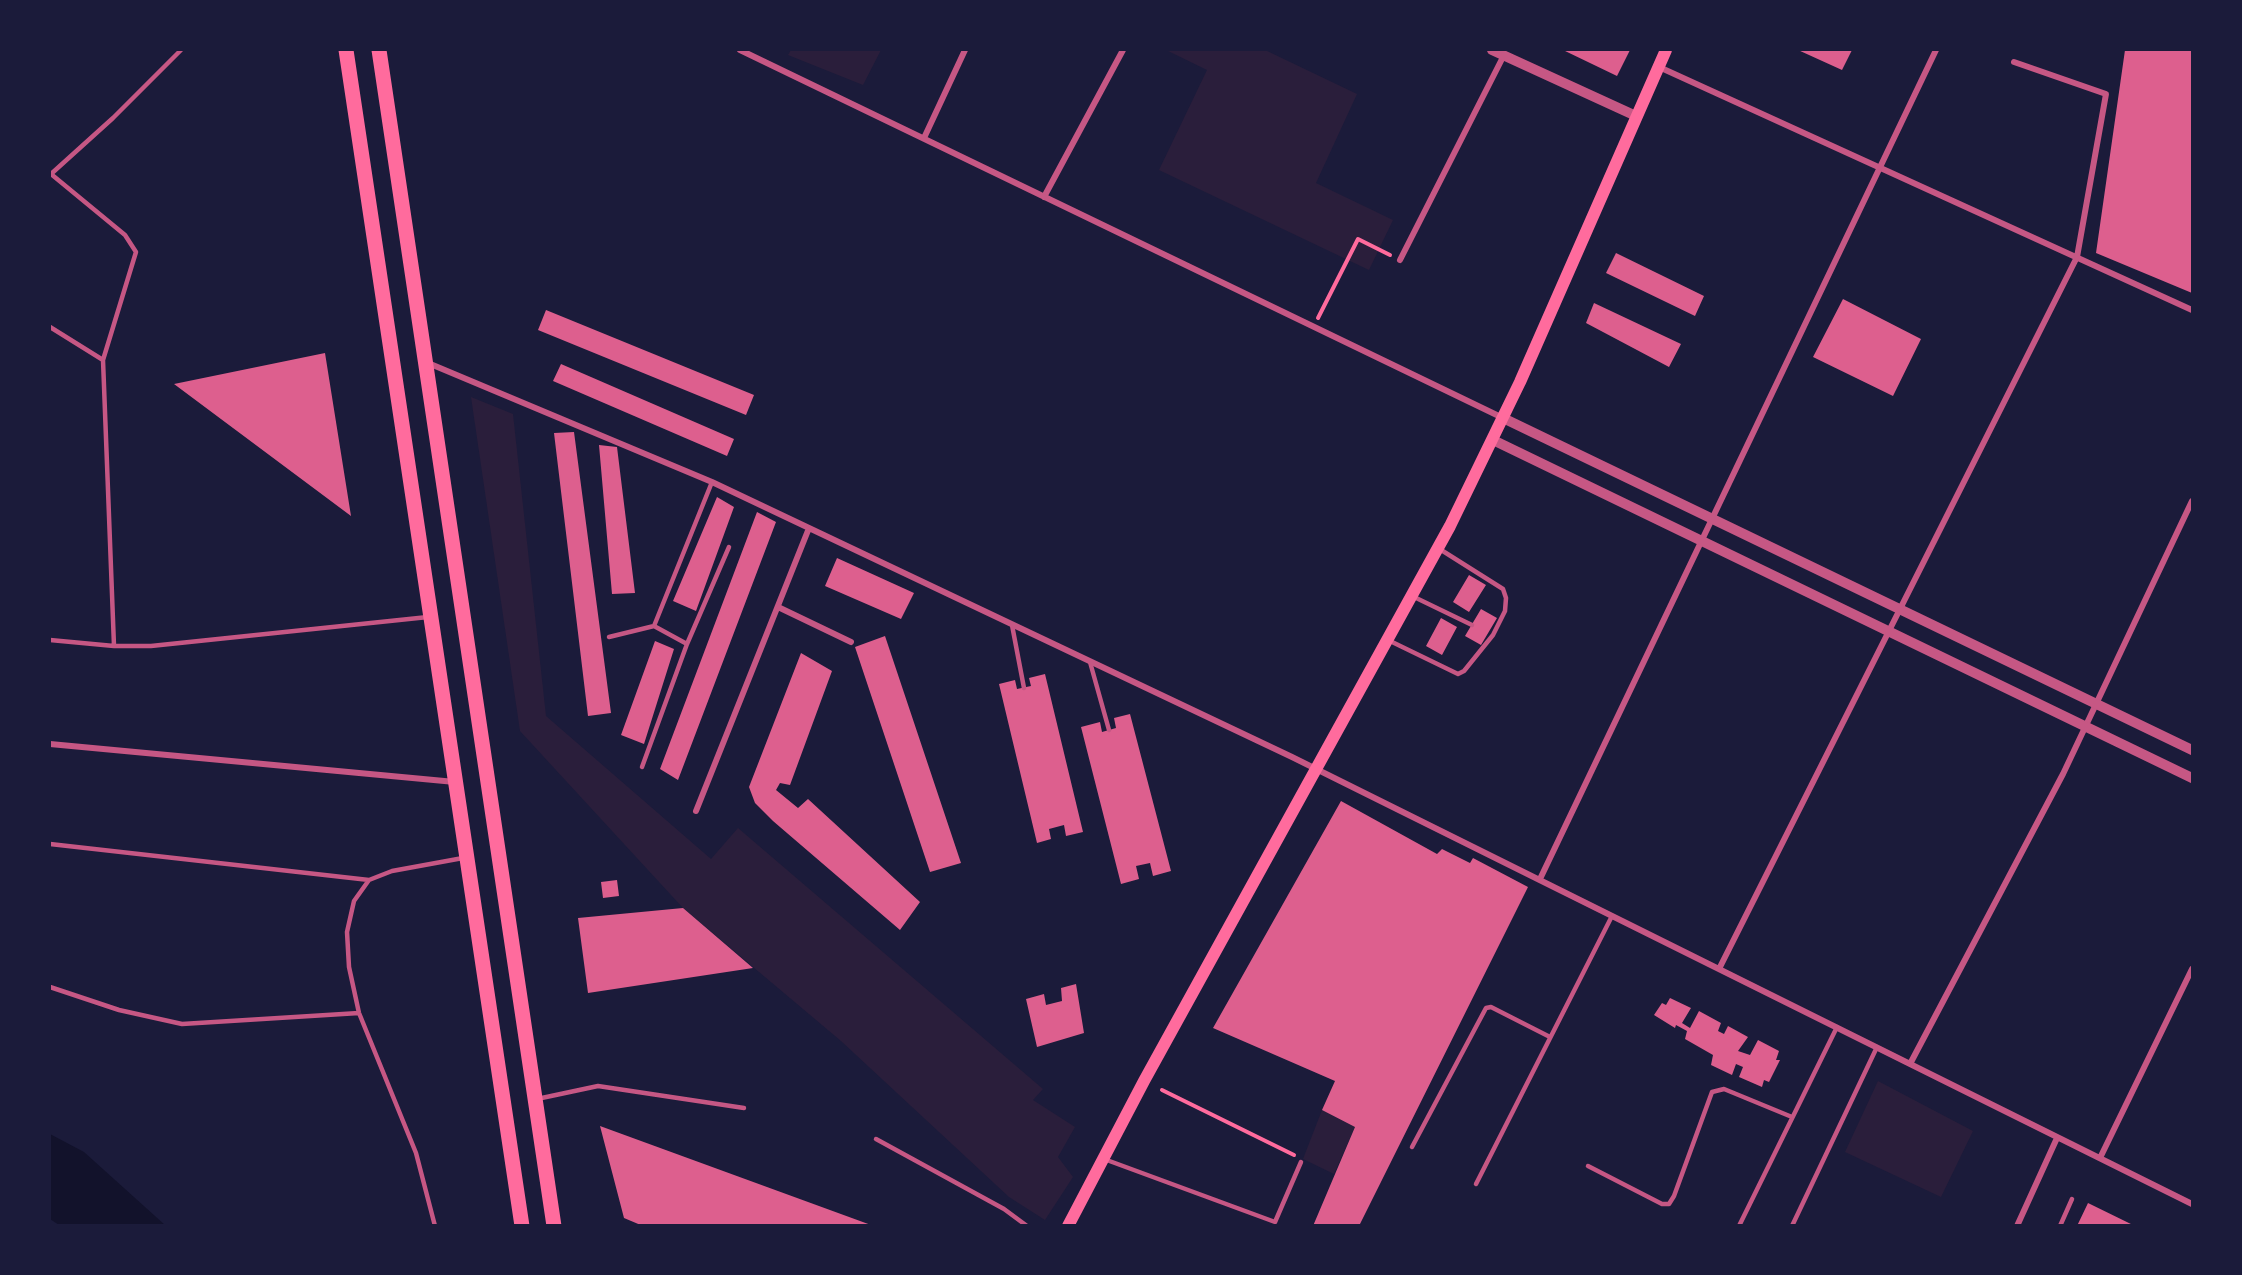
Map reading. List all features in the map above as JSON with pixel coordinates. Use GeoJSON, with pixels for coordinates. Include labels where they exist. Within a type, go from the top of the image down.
{"type":"FeatureCollection","features":[{"type":"Feature","properties":{"kind":"main road"},"geometry":{"type":"LineString","coordinates":[[346,50],[522,1226]]}},
{"type":"Feature","properties":{"kind":"main road"},"geometry":{"type":"LineString","coordinates":[[379,50],[409,242],[423,361],[554,1226]]}},
{"type":"Feature","properties":{"kind":"main road"},"geometry":{"type":"LineString","coordinates":[[1068,1226],[1438,548],[1493,440],[1666,50]]}},
{"type":"Feature","properties":{"kind":"street"},"geometry":{"type":"LineString","coordinates":[[740,50],[2193,750]]}},
{"type":"Feature","properties":{"kind":"street"},"geometry":{"type":"LineString","coordinates":[[924,138],[965,50]]}},
{"type":"Feature","properties":{"kind":"street"},"geometry":{"type":"LineString","coordinates":[[1044,196],[1123,50]]}},
{"type":"Feature","properties":{"kind":"street"},"geometry":{"type":"LineString","coordinates":[[1492,50],[1636,116]]}},
{"type":"Feature","properties":{"kind":"street"},"geometry":{"type":"LineString","coordinates":[[1540,879],[1936,50]]}},
{"type":"Feature","properties":{"kind":"street"},"geometry":{"type":"LineString","coordinates":[[1401,260],[1504,55]]}},
{"type":"Feature","properties":{"kind":"street"},"geometry":{"type":"LineString","coordinates":[[1719,969],[2077,257],[2106,94],[2014,62]]}},
{"type":"Feature","properties":{"kind":"street"},"geometry":{"type":"LineString","coordinates":[[1658,66],[2193,310]]}},
{"type":"Feature","properties":{"kind":"street"},"geometry":{"type":"LineString","coordinates":[[423,361],[712,482],[1316,769],[2193,1204]]}},
{"type":"Feature","properties":{"kind":"street"},"geometry":{"type":"LineString","coordinates":[[1493,440],[2193,778]]}},
{"type":"Feature","properties":{"kind":"street"},"geometry":{"type":"LineString","coordinates":[[1910,1064],[2085,726],[2193,501]]}},
{"type":"Feature","properties":{"kind":"street"},"geometry":{"type":"LineString","coordinates":[[696,811],[809,528]]}},
{"type":"Feature","properties":{"kind":"street"},"geometry":{"type":"LineString","coordinates":[[777,607],[851,642]]}},
{"type":"Feature","properties":{"kind":"street"},"geometry":{"type":"LineString","coordinates":[[50,744],[455,782]]}},
{"type":"Feature","properties":{"kind":"street"},"geometry":{"type":"LineString","coordinates":[[2100,1158],[2193,969]]}},
{"type":"Feature","properties":{"kind":"street"},"geometry":{"type":"LineString","coordinates":[[2017,1226],[2057,1138]]}},
{"type":"Feature","properties":{"kind":"lane"},"geometry":{"type":"LineString","coordinates":[[114,646],[103,360],[135,264],[135,249],[125,235],[50,173],[113,118],[181,50]]}},
{"type":"Feature","properties":{"kind":"lane"},"geometry":{"type":"LineString","coordinates":[[50,327],[103,360]]}},
{"type":"Feature","properties":{"kind":"lane"},"geometry":{"type":"LineString","coordinates":[[654,626],[712,482]]}},
{"type":"Feature","properties":{"kind":"lane"},"geometry":{"type":"LineString","coordinates":[[642,767],[687,644],[729,547]]}},
{"type":"Feature","properties":{"kind":"lane"},"geometry":{"type":"LineString","coordinates":[[1387,640],[1458,674],[1464,671],[1505,611],[1506,598],[1503,589],[1438,548]]}},
{"type":"Feature","properties":{"kind":"lane"},"geometry":{"type":"LineString","coordinates":[[1411,596],[1472,625]]}},
{"type":"Feature","properties":{"kind":"lane"},"geometry":{"type":"LineString","coordinates":[[50,640],[114,646],[152,646],[430,617]]}},
{"type":"Feature","properties":{"kind":"lane"},"geometry":{"type":"LineString","coordinates":[[1012,625],[1024,688]]}},
{"type":"Feature","properties":{"kind":"lane"},"geometry":{"type":"LineString","coordinates":[[609,637],[654,626],[687,644]]}},
{"type":"Feature","properties":{"kind":"lane"},"geometry":{"type":"LineString","coordinates":[[1090,662],[1109,730]]}},
{"type":"Feature","properties":{"kind":"lane"},"geometry":{"type":"LineString","coordinates":[[50,844],[369,880],[392,872],[466,858]]}},
{"type":"Feature","properties":{"kind":"lane"},"geometry":{"type":"LineString","coordinates":[[369,880],[354,901],[347,932],[349,967],[359,1013],[416,1153],[435,1226]]}},
{"type":"Feature","properties":{"kind":"lane"},"geometry":{"type":"LineString","coordinates":[[1476,1184],[1612,916]]}},
{"type":"Feature","properties":{"kind":"lane"},"geometry":{"type":"LineString","coordinates":[[50,987],[119,1010],[182,1024],[359,1013]]}},
{"type":"Feature","properties":{"kind":"lane"},"geometry":{"type":"LineString","coordinates":[[1412,1147],[1486,1008],[1491,1007],[1550,1037]]}},
{"type":"Feature","properties":{"kind":"lane"},"geometry":{"type":"LineString","coordinates":[[1739,1226],[1837,1027]]}},
{"type":"Feature","properties":{"kind":"lane"},"geometry":{"type":"LineString","coordinates":[[1792,1226],[1877,1047]]}},
{"type":"Feature","properties":{"kind":"lane"},"geometry":{"type":"LineString","coordinates":[[535,1099],[598,1086],[744,1108]]}},
{"type":"Feature","properties":{"kind":"lane"},"geometry":{"type":"LineString","coordinates":[[1588,1166],[1662,1204],[1669,1204],[1674,1196],[1712,1092],[1724,1089],[1792,1117]]}},
{"type":"Feature","properties":{"kind":"lane"},"geometry":{"type":"LineString","coordinates":[[876,1139],[1004,1209],[1027,1226]]}},
{"type":"Feature","properties":{"kind":"lane"},"geometry":{"type":"LineString","coordinates":[[1104,1159],[1275,1222],[1301,1162]]}},
{"type":"Feature","properties":{"kind":"lane"},"geometry":{"type":"LineString","coordinates":[[2060,1226],[2072,1199]]}},
{"type":"Feature","properties":{"kind":"path"},"geometry":{"type":"LineString","coordinates":[[1314,327],[1358,239],[1401,260]]}},
{"type":"Feature","properties":{"kind":"path"},"geometry":{"type":"LineString","coordinates":[[1162,1090],[1294,1155],[1301,1162]]}},
{"type":"Feature","properties":{"kind":"shaded area"},"geometry":{"type":"Polygon","coordinates":[[[791,50],[881,50],[863,85],[788,55],[791,50]]]}},
{"type":"Feature","properties":{"kind":"shaded area"},"geometry":{"type":"Polygon","coordinates":[[[1166,50],[1265,50],[1357,94],[1316,183],[1393,220],[1369,270],[1159,170],[1207,70],[1166,50]]]}},
{"type":"Feature","properties":{"kind":"shaded area"},"geometry":{"type":"Polygon","coordinates":[[[471,397],[513,414],[546,716],[711,859],[738,828],[1043,1089],[1033,1100],[1075,1127],[1058,1157],[1073,1177],[1045,1220],[1009,1197],[841,1041],[683,908],[520,731],[471,397]]]}},
{"type":"Feature","properties":{"kind":"shaded area"},"geometry":{"type":"Polygon","coordinates":[[[1878,1081],[1973,1131],[1941,1197],[1845,1152],[1878,1081]]]}},
{"type":"Feature","properties":{"kind":"shaded area"},"geometry":{"type":"Polygon","coordinates":[[[1322,1110],[1355,1127],[1334,1174],[1303,1159],[1322,1110]]]}},
{"type":"Feature","properties":{"kind":"shaded area"},"geometry":{"type":"Polygon","coordinates":[[[50,1134],[84,1152],[165,1225],[59,1225],[50,1219],[50,1134]]]}},
{"type":"Feature","properties":{"kind":"building"},"geometry":{"type":"Polygon","coordinates":[[[1563,50],[1630,50],[1617,76],[1563,50]]]}},
{"type":"Feature","properties":{"kind":"building"},"geometry":{"type":"Polygon","coordinates":[[[1798,50],[1852,50],[1842,70],[1798,50]]]}},
{"type":"Feature","properties":{"kind":"building"},"geometry":{"type":"Polygon","coordinates":[[[2125,50],[2192,50],[2192,293],[2096,253],[2125,50]]]}},
{"type":"Feature","properties":{"kind":"building"},"geometry":{"type":"Polygon","coordinates":[[[1616,253],[1704,296],[1695,316],[1606,273],[1616,253]]]}},
{"type":"Feature","properties":{"kind":"building"},"geometry":{"type":"Polygon","coordinates":[[[1843,299],[1921,339],[1893,396],[1813,357],[1843,299]]]}},
{"type":"Feature","properties":{"kind":"building"},"geometry":{"type":"Polygon","coordinates":[[[1594,303],[1681,344],[1669,367],[1586,323],[1594,303]]]}},
{"type":"Feature","properties":{"kind":"building"},"geometry":{"type":"Polygon","coordinates":[[[546,310],[754,395],[746,415],[538,330],[546,310]]]}},
{"type":"Feature","properties":{"kind":"building"},"geometry":{"type":"Polygon","coordinates":[[[325,353],[351,516],[174,384],[325,353]]]}},
{"type":"Feature","properties":{"kind":"building"},"geometry":{"type":"Polygon","coordinates":[[[561,364],[734,439],[727,456],[553,381],[561,364]]]}},
{"type":"Feature","properties":{"kind":"building"},"geometry":{"type":"Polygon","coordinates":[[[574,432],[611,713],[588,716],[554,433],[574,432]]]}},
{"type":"Feature","properties":{"kind":"building"},"geometry":{"type":"Polygon","coordinates":[[[599,445],[617,447],[635,593],[612,594],[599,445]]]}},
{"type":"Feature","properties":{"kind":"building"},"geometry":{"type":"Polygon","coordinates":[[[717,497],[734,507],[696,611],[673,601],[717,497]]]}},
{"type":"Feature","properties":{"kind":"building"},"geometry":{"type":"Polygon","coordinates":[[[757,512],[776,522],[678,780],[660,769],[757,512]]]}},
{"type":"Feature","properties":{"kind":"building"},"geometry":{"type":"Polygon","coordinates":[[[837,558],[914,593],[901,619],[825,586],[837,558]]]}},
{"type":"Feature","properties":{"kind":"building"},"geometry":{"type":"Polygon","coordinates":[[[1469,575],[1486,585],[1469,612],[1453,602],[1469,575]]]}},
{"type":"Feature","properties":{"kind":"building"},"geometry":{"type":"Polygon","coordinates":[[[1481,609],[1497,618],[1481,645],[1465,636],[1481,609]]]}},
{"type":"Feature","properties":{"kind":"building"},"geometry":{"type":"Polygon","coordinates":[[[1441,618],[1457,627],[1442,655],[1426,646],[1441,618]]]}},
{"type":"Feature","properties":{"kind":"building"},"geometry":{"type":"Polygon","coordinates":[[[885,636],[961,863],[930,872],[855,647],[885,636]]]}},
{"type":"Feature","properties":{"kind":"building"},"geometry":{"type":"Polygon","coordinates":[[[655,641],[674,649],[644,744],[621,735],[655,641]]]}},
{"type":"Feature","properties":{"kind":"building"},"geometry":{"type":"Polygon","coordinates":[[[801,653],[832,671],[790,785],[780,783],[776,790],[798,808],[808,799],[920,902],[900,930],[773,821],[755,803],[749,787],[801,653]]]}},
{"type":"Feature","properties":{"kind":"building"},"geometry":{"type":"Polygon","coordinates":[[[1045,674],[1083,832],[1066,836],[1064,825],[1049,829],[1051,839],[1037,843],[999,684],[1015,680],[1017,689],[1031,686],[1029,678],[1045,674]]]}},
{"type":"Feature","properties":{"kind":"building"},"geometry":{"type":"Polygon","coordinates":[[[1130,714],[1171,871],[1153,876],[1150,863],[1136,866],[1139,879],[1121,884],[1081,727],[1100,722],[1102,732],[1116,728],[1114,718],[1130,714]]]}},
{"type":"Feature","properties":{"kind":"building"},"geometry":{"type":"Polygon","coordinates":[[[1341,801],[1437,854],[1442,849],[1470,863],[1473,858],[1528,887],[1359,1226],[1313,1226],[1355,1127],[1322,1110],[1335,1081],[1213,1028],[1341,801]]]}},
{"type":"Feature","properties":{"kind":"building"},"geometry":{"type":"Polygon","coordinates":[[[617,880],[619,896],[603,898],[601,882],[617,880]]]}},
{"type":"Feature","properties":{"kind":"building"},"geometry":{"type":"Polygon","coordinates":[[[683,908],[753,968],[588,993],[578,918],[683,908]]]}},
{"type":"Feature","properties":{"kind":"building"},"geometry":{"type":"Polygon","coordinates":[[[1076,984],[1084,1033],[1037,1047],[1026,999],[1044,994],[1046,1005],[1062,1001],[1061,988],[1076,984]]]}},
{"type":"Feature","properties":{"kind":"building"},"geometry":{"type":"Polygon","coordinates":[[[1670,998],[1691,1008],[1682,1023],[1690,1028],[1699,1011],[1721,1023],[1718,1031],[1724,1034],[1728,1026],[1748,1037],[1738,1051],[1750,1055],[1758,1040],[1779,1051],[1776,1060],[1780,1060],[1769,1082],[1764,1080],[1762,1087],[1739,1077],[1743,1067],[1736,1064],[1732,1075],[1711,1065],[1713,1055],[1685,1039],[1687,1031],[1676,1025],[1675,1028],[1654,1015],[1662,1003],[1666,1005],[1670,998]]]}},
{"type":"Feature","properties":{"kind":"building"},"geometry":{"type":"Polygon","coordinates":[[[600,1126],[871,1226],[643,1226],[624,1218],[600,1126]]]}},
{"type":"Feature","properties":{"kind":"building"},"geometry":{"type":"Polygon","coordinates":[[[2088,1203],[2135,1226],[2077,1226],[2088,1203]]]}}]}
